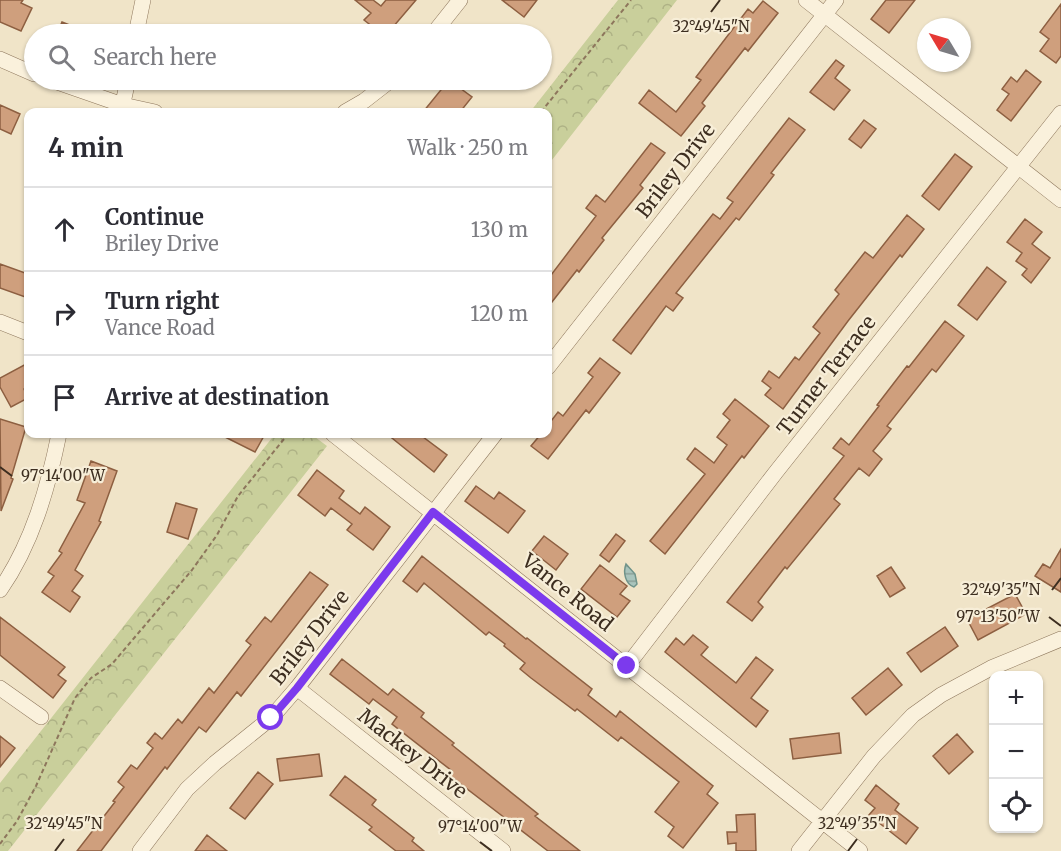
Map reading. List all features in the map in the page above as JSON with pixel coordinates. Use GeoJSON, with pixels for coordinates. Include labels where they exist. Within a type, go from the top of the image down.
{"type":"FeatureCollection","features":[{"type":"Feature","properties":{"kind":"street"},"geometry":{"type":"LineString","coordinates":[[138,24],[142,0]]}},
{"type":"Feature","properties":{"kind":"street"},"geometry":{"type":"LineString","coordinates":[[440,24],[460,0]]}},
{"type":"Feature","properties":{"kind":"street"},"geometry":{"type":"LineString","coordinates":[[806,0],[1061,200]]}},
{"type":"Feature","properties":{"kind":"street","name":"Briley Drive"},"geometry":{"type":"LineString","coordinates":[[552,362],[836,0]]}},
{"type":"Feature","properties":{"kind":"street"},"geometry":{"type":"LineString","coordinates":[[0,59],[24,70]]}},
{"type":"Feature","properties":{"kind":"street"},"geometry":{"type":"LineString","coordinates":[[75,90],[120,108]]}},
{"type":"Feature","properties":{"kind":"street"},"geometry":{"type":"LineString","coordinates":[[122,108],[126,90]]}},
{"type":"Feature","properties":{"kind":"street"},"geometry":{"type":"LineString","coordinates":[[352,108],[378,90]]}},
{"type":"Feature","properties":{"kind":"street","name":"Turner Terrace"},"geometry":{"type":"LineString","coordinates":[[627,666],[776,472],[1061,113]]}},
{"type":"Feature","properties":{"kind":"street"},"geometry":{"type":"LineString","coordinates":[[0,322],[24,331]]}},
{"type":"Feature","properties":{"kind":"street"},"geometry":{"type":"LineString","coordinates":[[0,590],[29,539],[52,466],[58,438]]}},
{"type":"Feature","properties":{"kind":"street","name":"Vance Road"},"geometry":{"type":"LineString","coordinates":[[338,438],[860,851]]}},
{"type":"Feature","properties":{"kind":"street","name":"Briley Drive"},"geometry":{"type":"LineString","coordinates":[[140,851],[187,789],[271,718],[297,688],[492,438]]}},
{"type":"Feature","properties":{"kind":"street"},"geometry":{"type":"LineString","coordinates":[[799,851],[874,756],[913,715],[941,695],[991,668],[1061,639]]}},
{"type":"Feature","properties":{"kind":"street"},"geometry":{"type":"LineString","coordinates":[[0,688],[41,717]]}},
{"type":"Feature","properties":{"kind":"street","name":"Mackey Drive"},"geometry":{"type":"LineString","coordinates":[[297,688],[503,851]]}},
{"type":"Feature","properties":{"kind":"path"},"geometry":{"type":"LineString","coordinates":[[544,108],[631,0]]}},
{"type":"Feature","properties":{"kind":"path"},"geometry":{"type":"LineString","coordinates":[[0,844],[36,786],[75,698],[91,678],[112,664],[192,570],[217,535],[238,496],[285,438]]}},
{"type":"Feature","properties":{"kind":"green space"},"geometry":{"type":"Polygon","coordinates":[[[618,0],[677,0],[552,160],[552,108],[533,108],[547,90],[552,90],[552,84],[618,0]]]}},
{"type":"Feature","properties":{"kind":"green space"},"geometry":{"type":"Polygon","coordinates":[[[272,438],[316,438],[327,446],[8,851],[0,851],[0,783],[272,438]]]}},
{"type":"Feature","properties":{"kind":"water"},"geometry":{"type":"Polygon","coordinates":[[[626,564],[635,574],[637,584],[634,587],[626,577],[626,564]]]}},
{"type":"Feature","properties":{"kind":"building"},"geometry":{"type":"Polygon","coordinates":[[[0,0],[23,0],[21,3],[32,8],[21,31],[0,22],[0,0]]]}},
{"type":"Feature","properties":{"kind":"building"},"geometry":{"type":"Polygon","coordinates":[[[355,0],[373,0],[381,6],[386,0],[416,0],[396,24],[369,24],[364,20],[371,13],[355,0]]]}},
{"type":"Feature","properties":{"kind":"building"},"geometry":{"type":"Polygon","coordinates":[[[502,0],[537,0],[524,17],[502,0]]]}},
{"type":"Feature","properties":{"kind":"building"},"geometry":{"type":"Polygon","coordinates":[[[886,0],[915,0],[889,33],[871,19],[886,0]]]}},
{"type":"Feature","properties":{"kind":"building"},"geometry":{"type":"Polygon","coordinates":[[[763,1],[778,13],[748,51],[745,48],[702,103],[705,106],[681,136],[639,103],[649,90],[676,112],[701,80],[696,77],[748,9],[753,13],[763,1]]]}},
{"type":"Feature","properties":{"kind":"building"},"geometry":{"type":"Polygon","coordinates":[[[1061,4],[1061,56],[1056,63],[1040,51],[1049,39],[1040,32],[1061,4]]]}},
{"type":"Feature","properties":{"kind":"building"},"geometry":{"type":"Polygon","coordinates":[[[836,60],[844,66],[835,78],[850,90],[834,110],[810,92],[836,60]]]}},
{"type":"Feature","properties":{"kind":"building"},"geometry":{"type":"Polygon","coordinates":[[[1026,70],[1041,82],[1011,121],[997,110],[1009,94],[1002,89],[1011,77],[1017,82],[1026,70]]]}},
{"type":"Feature","properties":{"kind":"building"},"geometry":{"type":"Polygon","coordinates":[[[441,90],[463,90],[472,97],[463,108],[426,108],[441,90]]]}},
{"type":"Feature","properties":{"kind":"building"},"geometry":{"type":"Polygon","coordinates":[[[0,105],[20,114],[11,134],[0,129],[0,105]]]}},
{"type":"Feature","properties":{"kind":"building"},"geometry":{"type":"Polygon","coordinates":[[[789,118],[805,130],[771,173],[774,175],[739,220],[736,218],[676,293],[683,298],[673,311],[666,306],[631,354],[613,340],[713,214],[720,219],[733,202],[727,198],[789,118]]]}},
{"type":"Feature","properties":{"kind":"building"},"geometry":{"type":"Polygon","coordinates":[[[864,120],[876,129],[861,148],[849,139],[864,120]]]}},
{"type":"Feature","properties":{"kind":"building"},"geometry":{"type":"Polygon","coordinates":[[[651,143],[665,153],[640,185],[643,188],[602,238],[604,240],[552,302],[552,274],[596,216],[586,208],[596,195],[605,202],[651,143]]]}},
{"type":"Feature","properties":{"kind":"building"},"geometry":{"type":"Polygon","coordinates":[[[955,154],[972,167],[939,210],[922,196],[955,154]]]}},
{"type":"Feature","properties":{"kind":"building"},"geometry":{"type":"Polygon","coordinates":[[[907,215],[924,229],[902,257],[900,255],[848,321],[783,409],[765,395],[771,388],[762,381],[769,371],[779,378],[795,357],[799,360],[820,333],[813,327],[839,294],[835,290],[865,252],[873,258],[907,215]]]}},
{"type":"Feature","properties":{"kind":"building"},"geometry":{"type":"Polygon","coordinates":[[[1025,219],[1042,232],[1032,244],[1050,258],[1031,283],[1022,275],[1027,269],[1016,261],[1022,253],[1007,242],[1025,219]]]}},
{"type":"Feature","properties":{"kind":"building"},"geometry":{"type":"Polygon","coordinates":[[[0,264],[24,273],[24,297],[0,288],[0,264]]]}},
{"type":"Feature","properties":{"kind":"building"},"geometry":{"type":"Polygon","coordinates":[[[987,267],[1006,282],[977,320],[958,305],[987,267]]]}},
{"type":"Feature","properties":{"kind":"building"},"geometry":{"type":"Polygon","coordinates":[[[945,321],[964,336],[936,372],[932,369],[887,426],[891,429],[873,451],[882,459],[869,476],[859,468],[834,499],[840,504],[758,602],[763,607],[752,621],[727,602],[844,456],[833,448],[841,438],[849,445],[907,366],[909,367],[945,321]]]}},
{"type":"Feature","properties":{"kind":"building"},"geometry":{"type":"Polygon","coordinates":[[[600,358],[620,373],[589,413],[586,410],[548,459],[531,446],[538,438],[552,438],[552,420],[558,412],[563,416],[593,377],[588,373],[600,358]]]}},
{"type":"Feature","properties":{"kind":"building"},"geometry":{"type":"Polygon","coordinates":[[[24,365],[24,400],[11,407],[0,387],[0,378],[24,365]]]}},
{"type":"Feature","properties":{"kind":"building"},"geometry":{"type":"Polygon","coordinates":[[[735,399],[769,426],[744,458],[742,456],[665,554],[650,541],[705,474],[687,459],[695,448],[714,463],[727,445],[717,437],[730,420],[723,414],[735,399]]]}},
{"type":"Feature","properties":{"kind":"building"},"geometry":{"type":"Polygon","coordinates":[[[0,419],[24,426],[24,434],[11,478],[13,479],[1,511],[0,419]]]}},
{"type":"Feature","properties":{"kind":"building"},"geometry":{"type":"Polygon","coordinates":[[[227,438],[263,438],[255,452],[227,438]]]}},
{"type":"Feature","properties":{"kind":"building"},"geometry":{"type":"Polygon","coordinates":[[[392,438],[424,438],[447,455],[434,472],[392,438]]]}},
{"type":"Feature","properties":{"kind":"building"},"geometry":{"type":"Polygon","coordinates":[[[91,461],[117,471],[99,521],[101,522],[75,570],[83,576],[72,591],[80,597],[70,612],[42,592],[54,576],[48,572],[62,553],[59,551],[85,503],[77,500],[91,461]]]}},
{"type":"Feature","properties":{"kind":"building"},"geometry":{"type":"Polygon","coordinates":[[[317,470],[344,491],[339,498],[360,514],[365,507],[390,527],[373,550],[347,530],[352,524],[331,508],[325,516],[298,495],[317,470]]]}},
{"type":"Feature","properties":{"kind":"building"},"geometry":{"type":"Polygon","coordinates":[[[476,486],[494,499],[499,492],[525,511],[508,533],[465,501],[476,486]]]}},
{"type":"Feature","properties":{"kind":"building"},"geometry":{"type":"Polygon","coordinates":[[[176,503],[197,509],[188,539],[167,532],[176,503]]]}},
{"type":"Feature","properties":{"kind":"building"},"geometry":{"type":"Polygon","coordinates":[[[616,534],[625,541],[609,562],[600,555],[616,534]]]}},
{"type":"Feature","properties":{"kind":"building"},"geometry":{"type":"Polygon","coordinates":[[[544,536],[568,554],[556,570],[532,551],[544,536]]]}},
{"type":"Feature","properties":{"kind":"building"},"geometry":{"type":"Polygon","coordinates":[[[1061,549],[1061,592],[1035,576],[1043,564],[1050,568],[1061,549]]]}},
{"type":"Feature","properties":{"kind":"building"},"geometry":{"type":"Polygon","coordinates":[[[422,556],[592,689],[588,695],[616,717],[620,711],[713,786],[707,794],[718,803],[683,848],[668,836],[674,827],[655,812],[679,782],[621,737],[618,741],[577,709],[575,711],[531,678],[520,669],[525,663],[504,646],[505,644],[489,632],[486,635],[424,583],[417,592],[403,581],[422,556]]]}},
{"type":"Feature","properties":{"kind":"building"},"geometry":{"type":"Polygon","coordinates":[[[600,565],[627,586],[620,594],[630,601],[617,617],[581,589],[600,565]]]}},
{"type":"Feature","properties":{"kind":"building"},"geometry":{"type":"Polygon","coordinates":[[[891,567],[905,588],[890,597],[877,576],[891,567]]]}},
{"type":"Feature","properties":{"kind":"building"},"geometry":{"type":"Polygon","coordinates":[[[310,572],[328,585],[241,696],[237,692],[206,732],[199,727],[167,769],[165,767],[101,851],[77,851],[124,787],[118,782],[131,765],[137,769],[153,748],[147,743],[155,733],[162,739],[178,719],[182,723],[209,688],[214,693],[251,645],[246,641],[265,617],[271,622],[310,572]]]}},
{"type":"Feature","properties":{"kind":"building"},"geometry":{"type":"Polygon","coordinates":[[[1015,594],[1026,614],[978,640],[967,619],[1015,594]]]}},
{"type":"Feature","properties":{"kind":"building"},"geometry":{"type":"Polygon","coordinates":[[[0,617],[65,667],[58,675],[66,681],[53,698],[0,655],[0,617]]]}},
{"type":"Feature","properties":{"kind":"building"},"geometry":{"type":"Polygon","coordinates":[[[945,627],[958,646],[921,672],[907,653],[945,627]]]}},
{"type":"Feature","properties":{"kind":"building"},"geometry":{"type":"Polygon","coordinates":[[[693,635],[708,647],[701,655],[736,683],[756,657],[773,670],[751,698],[768,711],[756,727],[665,652],[676,638],[684,645],[693,635]]]}},
{"type":"Feature","properties":{"kind":"building"},"geometry":{"type":"Polygon","coordinates":[[[342,659],[388,695],[393,689],[424,713],[421,717],[454,743],[452,745],[580,851],[548,851],[449,775],[452,771],[392,724],[397,717],[373,699],[369,704],[330,674],[342,659]]]}},
{"type":"Feature","properties":{"kind":"building"},"geometry":{"type":"Polygon","coordinates":[[[888,668],[902,685],[866,715],[852,698],[888,668]]]}},
{"type":"Feature","properties":{"kind":"building"},"geometry":{"type":"Polygon","coordinates":[[[839,733],[841,753],[793,759],[790,739],[839,733]]]}},
{"type":"Feature","properties":{"kind":"building"},"geometry":{"type":"Polygon","coordinates":[[[957,734],[973,752],[949,774],[933,756],[957,734]]]}},
{"type":"Feature","properties":{"kind":"building"},"geometry":{"type":"Polygon","coordinates":[[[0,736],[15,748],[0,767],[0,736]]]}},
{"type":"Feature","properties":{"kind":"building"},"geometry":{"type":"Polygon","coordinates":[[[319,754],[322,776],[280,781],[277,759],[319,754]]]}},
{"type":"Feature","properties":{"kind":"building"},"geometry":{"type":"Polygon","coordinates":[[[258,772],[273,784],[245,819],[230,808],[258,772]]]}},
{"type":"Feature","properties":{"kind":"building"},"geometry":{"type":"Polygon","coordinates":[[[345,776],[376,800],[372,805],[414,838],[412,841],[424,851],[396,851],[369,830],[372,827],[330,795],[345,776]]]}},
{"type":"Feature","properties":{"kind":"building"},"geometry":{"type":"Polygon","coordinates":[[[876,785],[899,804],[895,810],[918,828],[906,844],[869,815],[875,808],[865,800],[876,785]]]}},
{"type":"Feature","properties":{"kind":"building"},"geometry":{"type":"Polygon","coordinates":[[[755,814],[756,851],[736,851],[736,843],[728,844],[727,832],[737,832],[736,815],[755,814]]]}},
{"type":"Feature","properties":{"kind":"building"},"geometry":{"type":"Polygon","coordinates":[[[207,835],[227,851],[195,851],[207,835]]]}},
{"type":"Feature","properties":{"kind":"route"},"geometry":{"type":"LineString","coordinates":[[271,718],[297,688],[433,512],[627,666]]}}]}
